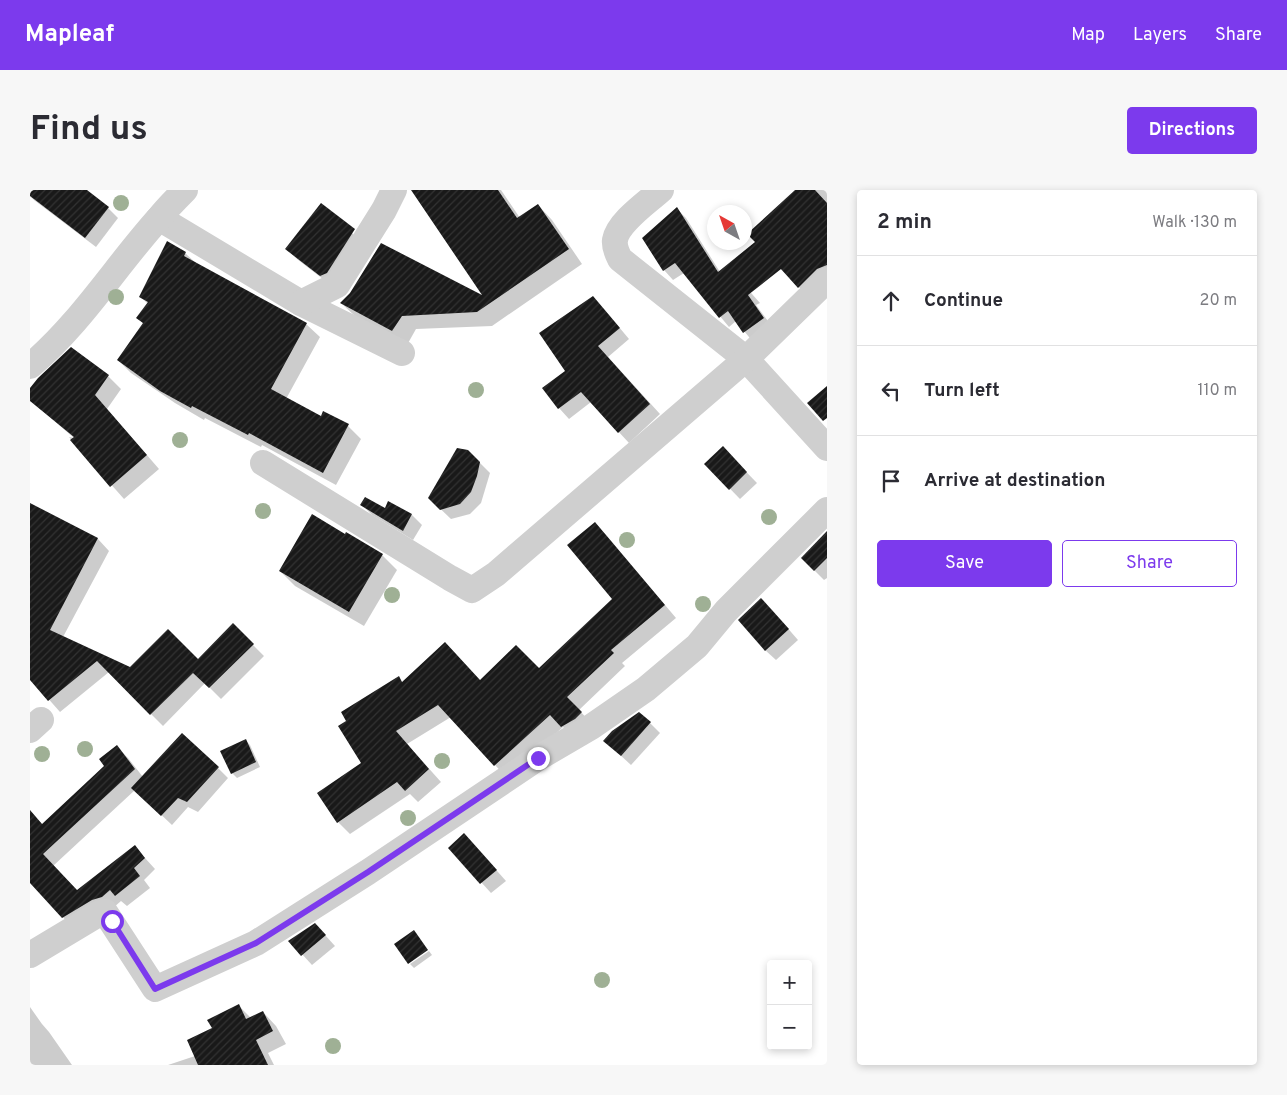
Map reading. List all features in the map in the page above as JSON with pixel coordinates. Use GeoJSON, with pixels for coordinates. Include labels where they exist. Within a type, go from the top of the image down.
{"type":"FeatureCollection","features":[{"type":"Feature","properties":{"kind":"street"},"geometry":{"type":"LineString","coordinates":[[30,366],[48,351],[82,314],[158,218],[185,190]]}},
{"type":"Feature","properties":{"kind":"street"},"geometry":{"type":"LineString","coordinates":[[301,303],[337,285],[384,210],[394,190]]}},
{"type":"Feature","properties":{"kind":"street"},"geometry":{"type":"LineString","coordinates":[[661,190],[620,227],[615,240],[616,251],[620,259],[746,359],[827,448]]}},
{"type":"Feature","properties":{"kind":"street"},"geometry":{"type":"LineString","coordinates":[[158,218],[301,303],[402,353]]}},
{"type":"Feature","properties":{"kind":"street"},"geometry":{"type":"LineString","coordinates":[[263,463],[472,590],[496,574],[746,359],[827,280]]}},
{"type":"Feature","properties":{"kind":"street"},"geometry":{"type":"LineString","coordinates":[[30,954],[100,913],[105,912],[155,989],[256,943],[368,872],[538,758],[591,727],[646,689],[697,646],[726,611],[827,510]]}},
{"type":"Feature","properties":{"kind":"building"},"geometry":{"type":"Polygon","coordinates":[[[30,190],[87,190],[109,207],[85,238],[30,196],[30,190]]]}},
{"type":"Feature","properties":{"kind":"building"},"geometry":{"type":"Polygon","coordinates":[[[411,190],[498,190],[517,218],[538,204],[569,249],[477,312],[402,316],[392,331],[340,303],[350,293],[381,243],[482,295],[411,190]]]}},
{"type":"Feature","properties":{"kind":"building"},"geometry":{"type":"Polygon","coordinates":[[[795,190],[815,190],[827,203],[827,265],[817,269],[798,288],[781,269],[748,295],[764,318],[743,333],[728,311],[719,318],[675,263],[663,271],[642,238],[677,207],[718,272],[745,250],[752,250],[752,244],[755,242],[752,239],[752,229],[795,190]]]}},
{"type":"Feature","properties":{"kind":"building"},"geometry":{"type":"Polygon","coordinates":[[[321,203],[355,229],[327,273],[320,276],[285,249],[321,203]]]}},
{"type":"Feature","properties":{"kind":"building"},"geometry":{"type":"Polygon","coordinates":[[[167,241],[186,252],[184,256],[307,323],[271,389],[321,416],[323,411],[349,424],[323,473],[249,433],[248,435],[160,391],[117,360],[143,323],[136,318],[148,302],[139,297],[167,241]]]}},
{"type":"Feature","properties":{"kind":"building"},"geometry":{"type":"Polygon","coordinates":[[[593,296],[620,328],[598,346],[650,404],[618,433],[581,392],[558,409],[542,388],[565,371],[539,333],[593,296]]]}},
{"type":"Feature","properties":{"kind":"building"},"geometry":{"type":"Polygon","coordinates":[[[71,347],[109,375],[95,395],[147,455],[110,487],[70,440],[74,437],[30,401],[30,388],[71,347]]]}},
{"type":"Feature","properties":{"kind":"building"},"geometry":{"type":"Polygon","coordinates":[[[827,386],[827,418],[823,421],[807,403],[827,386]]]}},
{"type":"Feature","properties":{"kind":"building"},"geometry":{"type":"Polygon","coordinates":[[[723,446],[747,472],[729,490],[704,464],[723,446]]]}},
{"type":"Feature","properties":{"kind":"building"},"geometry":{"type":"Polygon","coordinates":[[[457,448],[468,450],[480,462],[477,476],[471,492],[460,504],[440,510],[428,498],[457,448]]]}},
{"type":"Feature","properties":{"kind":"building"},"geometry":{"type":"Polygon","coordinates":[[[365,497],[385,508],[388,501],[412,514],[403,531],[360,505],[365,497]]]}},
{"type":"Feature","properties":{"kind":"building"},"geometry":{"type":"Polygon","coordinates":[[[30,503],[98,538],[50,630],[130,667],[168,629],[198,659],[233,623],[254,644],[209,688],[193,673],[150,715],[97,661],[48,701],[30,680],[30,503]]]}},
{"type":"Feature","properties":{"kind":"building"},"geometry":{"type":"Polygon","coordinates":[[[312,514],[383,554],[349,612],[279,571],[312,514]]]}},
{"type":"Feature","properties":{"kind":"building"},"geometry":{"type":"Polygon","coordinates":[[[595,522],[665,605],[611,650],[614,653],[567,697],[582,712],[575,719],[561,727],[550,715],[494,766],[438,705],[396,731],[429,769],[405,791],[397,782],[337,823],[317,793],[361,763],[338,726],[346,721],[341,712],[399,676],[402,682],[445,642],[480,680],[516,645],[539,668],[612,599],[567,545],[595,522]]]}},
{"type":"Feature","properties":{"kind":"building"},"geometry":{"type":"Polygon","coordinates":[[[827,531],[827,558],[814,571],[801,558],[827,531]]]}},
{"type":"Feature","properties":{"kind":"building"},"geometry":{"type":"Polygon","coordinates":[[[761,598],[789,629],[765,651],[738,620],[761,598]]]}},
{"type":"Feature","properties":{"kind":"building"},"geometry":{"type":"Polygon","coordinates":[[[639,712],[651,722],[621,756],[603,741],[612,731],[639,712]]]}},
{"type":"Feature","properties":{"kind":"building"},"geometry":{"type":"Polygon","coordinates":[[[182,733],[219,767],[187,802],[178,798],[161,816],[131,788],[182,733]]]}},
{"type":"Feature","properties":{"kind":"building"},"geometry":{"type":"Polygon","coordinates":[[[246,739],[256,762],[231,774],[220,751],[246,739]]]}},
{"type":"Feature","properties":{"kind":"building"},"geometry":{"type":"Polygon","coordinates":[[[117,745],[135,769],[43,854],[77,890],[135,845],[145,858],[134,868],[140,876],[115,896],[110,890],[102,897],[92,900],[62,918],[30,883],[30,810],[42,824],[104,766],[99,759],[117,745]]]}},
{"type":"Feature","properties":{"kind":"building"},"geometry":{"type":"Polygon","coordinates":[[[464,833],[497,870],[480,884],[448,848],[464,833]]]}},
{"type":"Feature","properties":{"kind":"building"},"geometry":{"type":"Polygon","coordinates":[[[315,923],[326,935],[301,956],[288,941],[315,923]]]}},
{"type":"Feature","properties":{"kind":"building"},"geometry":{"type":"Polygon","coordinates":[[[414,930],[428,950],[408,964],[394,944],[414,930]]]}},
{"type":"Feature","properties":{"kind":"building"},"geometry":{"type":"Polygon","coordinates":[[[239,1004],[246,1019],[263,1011],[273,1031],[256,1040],[268,1065],[198,1065],[187,1040],[212,1028],[207,1020],[239,1004]]]}},
{"type":"Feature","properties":{"kind":"route"},"geometry":{"type":"LineString","coordinates":[[112,921],[155,989],[256,943],[368,872],[538,758]]}}]}
